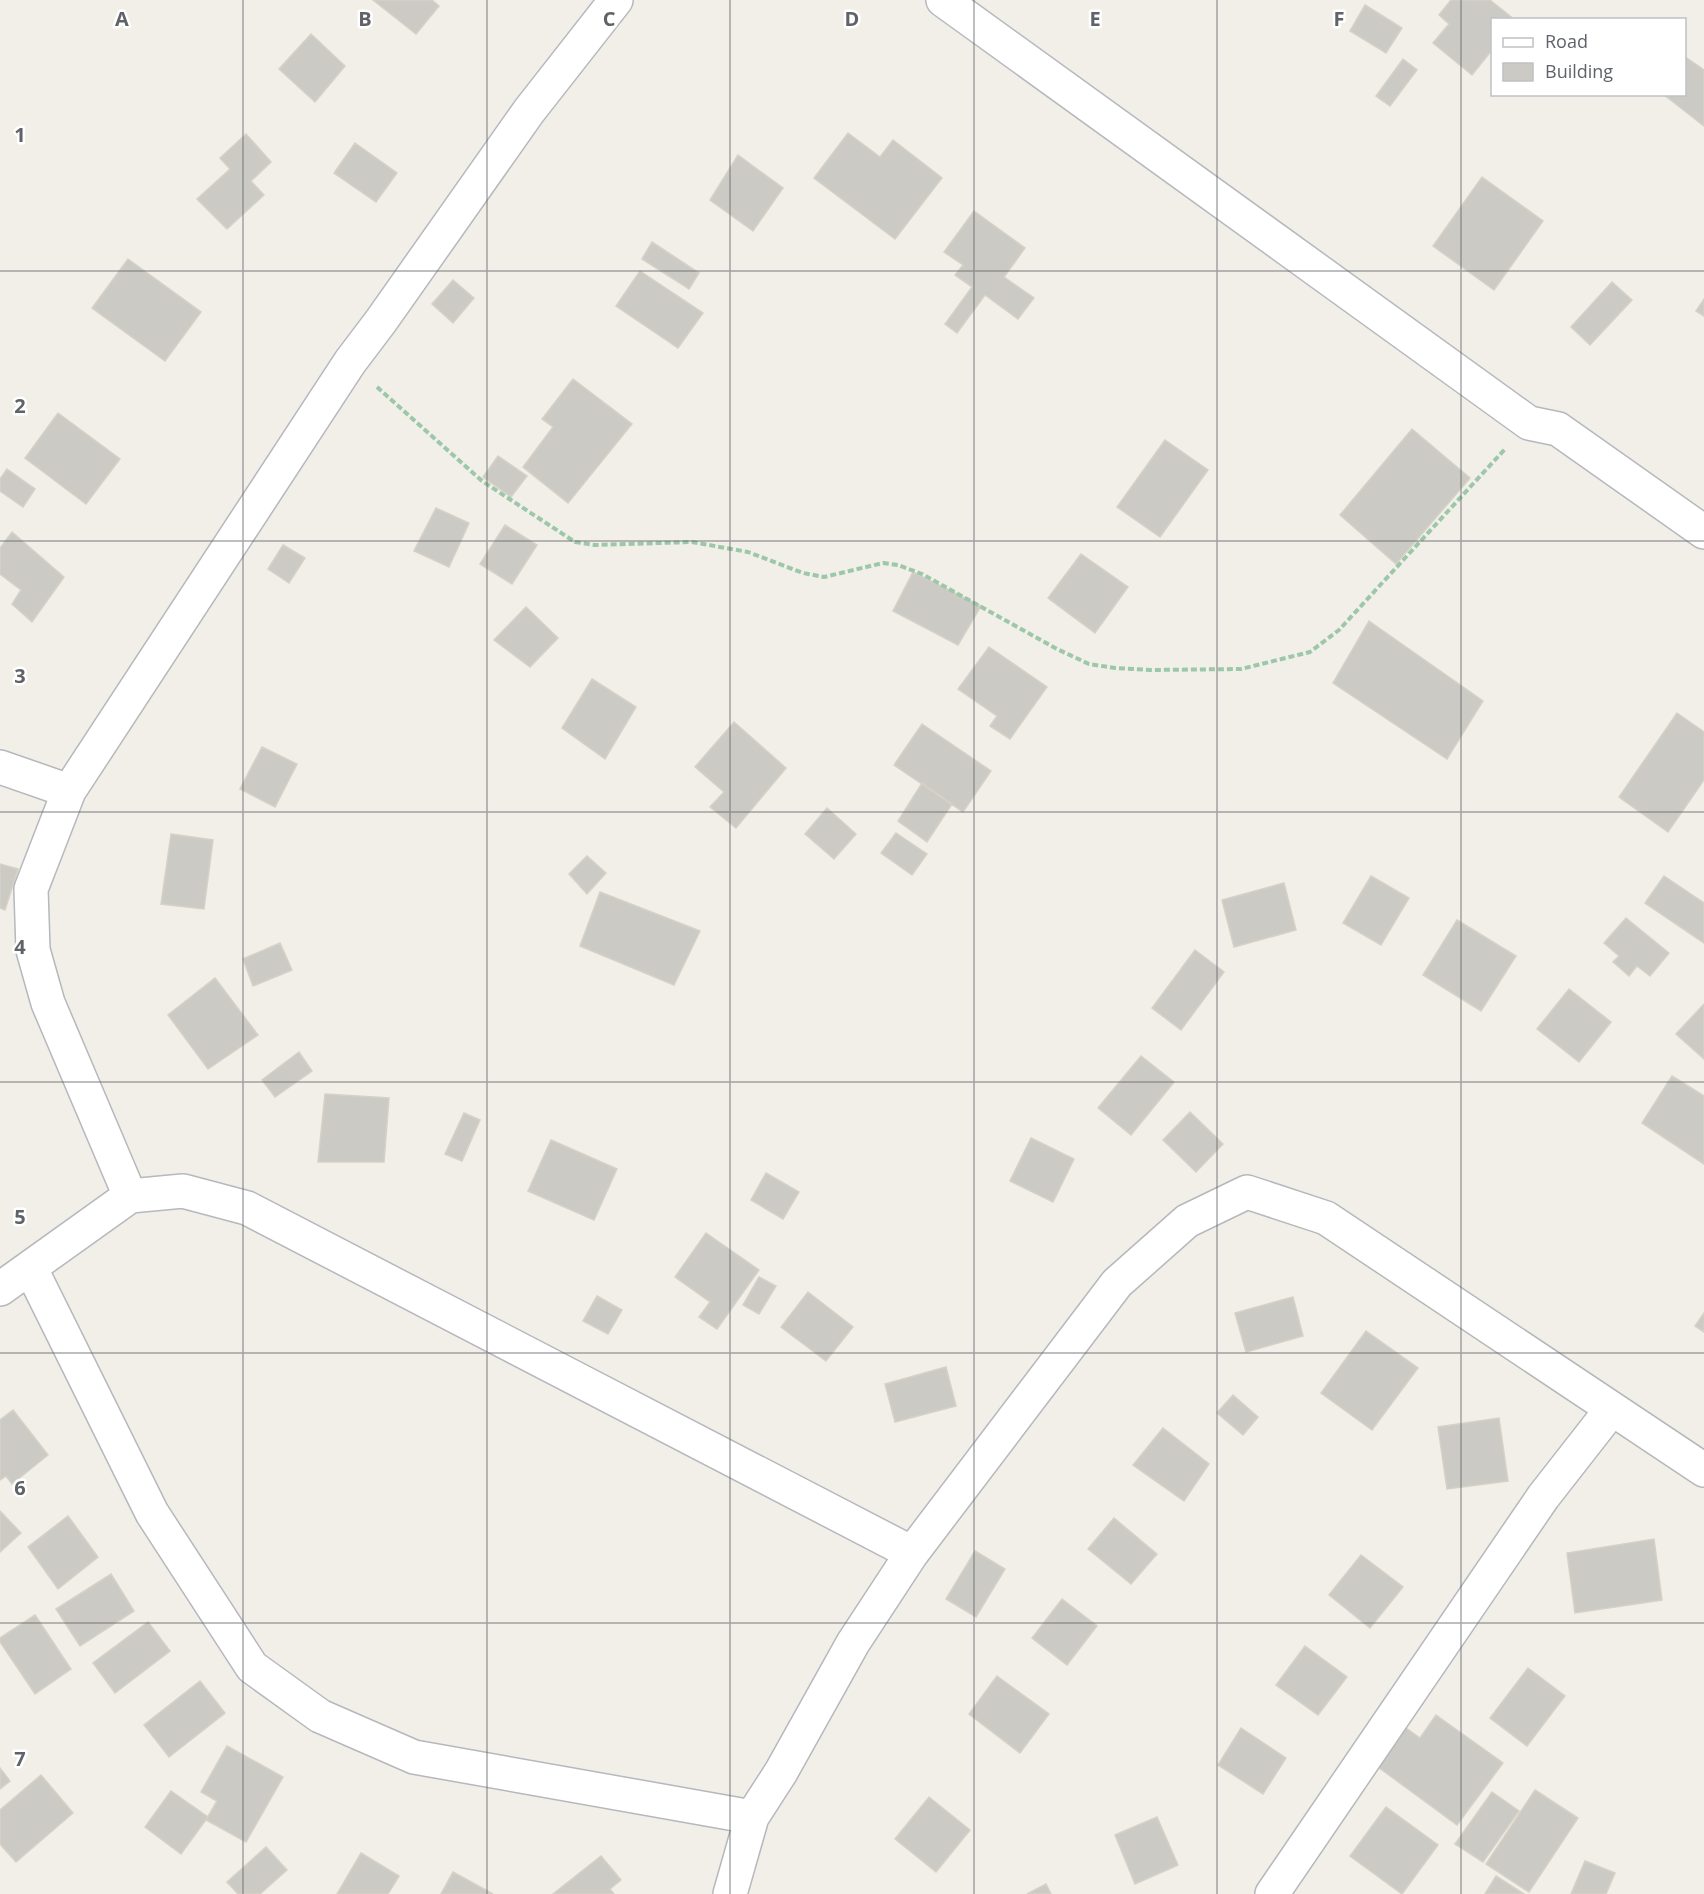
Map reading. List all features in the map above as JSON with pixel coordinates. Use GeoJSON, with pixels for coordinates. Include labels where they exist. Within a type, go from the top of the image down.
{"type":"FeatureCollection","features":[{"type":"Feature","properties":{"kind":"street"},"geometry":{"type":"LineString","coordinates":[[130,1196],[48,1003],[33,950],[31,889],[69,791],[350,362],[529,111],[616,0]]}},
{"type":"Feature","properties":{"kind":"street"},"geometry":{"type":"LineString","coordinates":[[943,0],[1528,423],[1558,429],[1704,532]]}},
{"type":"Feature","properties":{"kind":"street"},"geometry":{"type":"LineString","coordinates":[[0,767],[69,791]]}},
{"type":"Feature","properties":{"kind":"street"},"geometry":{"type":"LineString","coordinates":[[0,1289],[130,1196],[183,1191],[247,1208],[912,1553]]}},
{"type":"Feature","properties":{"kind":"street"},"geometry":{"type":"LineString","coordinates":[[730,1894],[752,1817],[781,1772],[853,1643],[912,1553],[1117,1283],[1186,1221],[1247,1192],[1326,1218],[1704,1470]]}},
{"type":"Feature","properties":{"kind":"street"},"geometry":{"type":"LineString","coordinates":[[31,1269],[152,1514],[252,1668],[320,1716],[414,1757],[752,1817]]}},
{"type":"Feature","properties":{"kind":"street"},"geometry":{"type":"LineString","coordinates":[[1272,1894],[1543,1497],[1611,1410]]}},
{"type":"Feature","properties":{"kind":"path"},"geometry":{"type":"LineString","coordinates":[[350,362],[482,481],[575,542],[595,544],[692,542],[748,552],[803,573],[824,577],[883,563],[898,565],[921,574],[1057,649],[1089,664],[1150,670],[1241,669],[1310,652],[1339,630],[1528,423]]}},
{"type":"Feature","properties":{"kind":"building"},"geometry":{"type":"Polygon","coordinates":[[[373,0],[432,0],[439,6],[416,34],[373,0]]]}},
{"type":"Feature","properties":{"kind":"building"},"geometry":{"type":"Polygon","coordinates":[[[1451,0],[1490,0],[1512,18],[1491,18],[1491,51],[1472,75],[1433,43],[1449,24],[1439,15],[1451,0]]]}},
{"type":"Feature","properties":{"kind":"building"},"geometry":{"type":"Polygon","coordinates":[[[1365,5],[1402,28],[1386,53],[1350,31],[1365,5]]]}},
{"type":"Feature","properties":{"kind":"building"},"geometry":{"type":"Polygon","coordinates":[[[311,34],[345,66],[315,102],[279,69],[311,34]]]}},
{"type":"Feature","properties":{"kind":"building"},"geometry":{"type":"Polygon","coordinates":[[[1686,57],[1704,70],[1704,126],[1666,96],[1686,96],[1686,57]]]}},
{"type":"Feature","properties":{"kind":"building"},"geometry":{"type":"Polygon","coordinates":[[[1403,59],[1417,70],[1390,106],[1376,96],[1403,59]]]}},
{"type":"Feature","properties":{"kind":"building"},"geometry":{"type":"Polygon","coordinates":[[[848,133],[880,157],[893,140],[942,178],[895,239],[814,178],[848,133]]]}},
{"type":"Feature","properties":{"kind":"building"},"geometry":{"type":"Polygon","coordinates":[[[246,134],[271,162],[251,181],[264,195],[227,229],[197,199],[230,169],[220,158],[246,134]]]}},
{"type":"Feature","properties":{"kind":"building"},"geometry":{"type":"Polygon","coordinates":[[[355,143],[397,173],[376,202],[334,173],[355,143]]]}},
{"type":"Feature","properties":{"kind":"building"},"geometry":{"type":"Polygon","coordinates":[[[738,155],[783,188],[753,231],[710,200],[738,155]]]}},
{"type":"Feature","properties":{"kind":"building"},"geometry":{"type":"Polygon","coordinates":[[[1482,177],[1543,221],[1494,290],[1433,246],[1482,177]]]}},
{"type":"Feature","properties":{"kind":"building"},"geometry":{"type":"Polygon","coordinates":[[[974,211],[1025,248],[1004,277],[1034,298],[1018,319],[985,295],[957,333],[945,324],[972,287],[955,275],[963,265],[944,252],[974,211]]]}},
{"type":"Feature","properties":{"kind":"building"},"geometry":{"type":"Polygon","coordinates":[[[652,242],[699,273],[689,289],[642,259],[652,242]]]}},
{"type":"Feature","properties":{"kind":"building"},"geometry":{"type":"Polygon","coordinates":[[[128,259],[201,312],[165,361],[92,308],[128,259]]]}},
{"type":"Feature","properties":{"kind":"building"},"geometry":{"type":"Polygon","coordinates":[[[640,271],[703,313],[678,348],[616,306],[640,271]]]}},
{"type":"Feature","properties":{"kind":"building"},"geometry":{"type":"Polygon","coordinates":[[[453,280],[474,298],[453,323],[432,304],[453,280]]]}},
{"type":"Feature","properties":{"kind":"building"},"geometry":{"type":"Polygon","coordinates":[[[1612,282],[1632,300],[1590,345],[1571,327],[1612,282]]]}},
{"type":"Feature","properties":{"kind":"building"},"geometry":{"type":"Polygon","coordinates":[[[1704,299],[1704,316],[1696,311],[1704,299]]]}},
{"type":"Feature","properties":{"kind":"building"},"geometry":{"type":"Polygon","coordinates":[[[573,379],[632,424],[568,503],[523,467],[553,427],[542,419],[573,379]]]}},
{"type":"Feature","properties":{"kind":"building"},"geometry":{"type":"Polygon","coordinates":[[[58,413],[120,459],[86,504],[25,458],[58,413]]]}},
{"type":"Feature","properties":{"kind":"building"},"geometry":{"type":"Polygon","coordinates":[[[1412,429],[1470,478],[1396,564],[1340,515],[1412,429]]]}},
{"type":"Feature","properties":{"kind":"building"},"geometry":{"type":"Polygon","coordinates":[[[1165,440],[1208,470],[1160,537],[1117,507],[1165,440]]]}},
{"type":"Feature","properties":{"kind":"building"},"geometry":{"type":"Polygon","coordinates":[[[498,456],[527,476],[511,497],[483,477],[498,456]]]}},
{"type":"Feature","properties":{"kind":"building"},"geometry":{"type":"Polygon","coordinates":[[[7,469],[35,489],[23,507],[0,491],[0,479],[7,469]]]}},
{"type":"Feature","properties":{"kind":"building"},"geometry":{"type":"Polygon","coordinates":[[[436,508],[469,523],[449,567],[414,551],[436,508]]]}},
{"type":"Feature","properties":{"kind":"building"},"geometry":{"type":"Polygon","coordinates":[[[505,525],[537,545],[512,584],[480,564],[505,525]]]}},
{"type":"Feature","properties":{"kind":"building"},"geometry":{"type":"Polygon","coordinates":[[[12,532],[64,577],[32,622],[12,604],[21,590],[0,574],[0,548],[12,532]]]}},
{"type":"Feature","properties":{"kind":"building"},"geometry":{"type":"Polygon","coordinates":[[[283,545],[305,558],[289,583],[268,569],[283,545]]]}},
{"type":"Feature","properties":{"kind":"building"},"geometry":{"type":"Polygon","coordinates":[[[1081,554],[1128,587],[1095,633],[1048,598],[1081,554]]]}},
{"type":"Feature","properties":{"kind":"building"},"geometry":{"type":"Polygon","coordinates":[[[913,572],[981,606],[958,645],[893,611],[913,572]]]}},
{"type":"Feature","properties":{"kind":"building"},"geometry":{"type":"Polygon","coordinates":[[[526,607],[558,638],[530,667],[494,640],[526,607]]]}},
{"type":"Feature","properties":{"kind":"building"},"geometry":{"type":"Polygon","coordinates":[[[1369,621],[1483,701],[1447,759],[1333,683],[1369,621]]]}},
{"type":"Feature","properties":{"kind":"building"},"geometry":{"type":"Polygon","coordinates":[[[989,647],[1047,687],[1010,739],[990,726],[997,716],[958,689],[989,647]]]}},
{"type":"Feature","properties":{"kind":"building"},"geometry":{"type":"Polygon","coordinates":[[[592,679],[636,707],[605,759],[562,728],[592,679]]]}},
{"type":"Feature","properties":{"kind":"building"},"geometry":{"type":"Polygon","coordinates":[[[1677,713],[1704,732],[1704,780],[1668,832],[1619,797],[1677,713]]]}},
{"type":"Feature","properties":{"kind":"building"},"geometry":{"type":"Polygon","coordinates":[[[734,722],[786,768],[736,828],[710,807],[724,792],[695,767],[734,722]]]}},
{"type":"Feature","properties":{"kind":"building"},"geometry":{"type":"Polygon","coordinates":[[[922,724],[991,771],[963,812],[894,765],[922,724]]]}},
{"type":"Feature","properties":{"kind":"building"},"geometry":{"type":"Polygon","coordinates":[[[262,747],[297,764],[275,807],[240,789],[262,747]]]}},
{"type":"Feature","properties":{"kind":"building"},"geometry":{"type":"Polygon","coordinates":[[[922,783],[952,804],[927,842],[898,821],[922,783]]]}},
{"type":"Feature","properties":{"kind":"building"},"geometry":{"type":"Polygon","coordinates":[[[827,808],[856,834],[834,859],[805,834],[827,808]]]}},
{"type":"Feature","properties":{"kind":"building"},"geometry":{"type":"Polygon","coordinates":[[[896,833],[927,854],[912,875],[881,853],[896,833]]]}},
{"type":"Feature","properties":{"kind":"building"},"geometry":{"type":"Polygon","coordinates":[[[171,834],[213,840],[204,909],[161,904],[171,834]]]}},
{"type":"Feature","properties":{"kind":"building"},"geometry":{"type":"Polygon","coordinates":[[[587,856],[606,873],[587,894],[569,874],[587,856]]]}},
{"type":"Feature","properties":{"kind":"building"},"geometry":{"type":"Polygon","coordinates":[[[0,864],[18,869],[5,910],[0,908],[0,864]]]}},
{"type":"Feature","properties":{"kind":"building"},"geometry":{"type":"Polygon","coordinates":[[[1371,876],[1409,898],[1381,945],[1343,923],[1371,876]]]}},
{"type":"Feature","properties":{"kind":"building"},"geometry":{"type":"Polygon","coordinates":[[[1664,876],[1704,903],[1704,943],[1645,903],[1664,876]]]}},
{"type":"Feature","properties":{"kind":"building"},"geometry":{"type":"Polygon","coordinates":[[[1284,883],[1296,930],[1234,947],[1222,900],[1284,883]]]}},
{"type":"Feature","properties":{"kind":"building"},"geometry":{"type":"Polygon","coordinates":[[[600,892],[700,931],[674,985],[580,946],[600,892]]]}},
{"type":"Feature","properties":{"kind":"building"},"geometry":{"type":"Polygon","coordinates":[[[1626,918],[1669,953],[1650,976],[1637,966],[1629,976],[1613,962],[1619,956],[1604,943],[1626,918]]]}},
{"type":"Feature","properties":{"kind":"building"},"geometry":{"type":"Polygon","coordinates":[[[1457,920],[1516,956],[1481,1011],[1423,975],[1457,920]]]}},
{"type":"Feature","properties":{"kind":"building"},"geometry":{"type":"Polygon","coordinates":[[[280,943],[292,970],[253,986],[243,959],[280,943]]]}},
{"type":"Feature","properties":{"kind":"building"},"geometry":{"type":"Polygon","coordinates":[[[1195,950],[1224,972],[1181,1030],[1152,1008],[1195,950]]]}},
{"type":"Feature","properties":{"kind":"building"},"geometry":{"type":"Polygon","coordinates":[[[215,978],[258,1035],[208,1069],[168,1015],[215,978]]]}},
{"type":"Feature","properties":{"kind":"building"},"geometry":{"type":"Polygon","coordinates":[[[1569,989],[1611,1022],[1579,1062],[1537,1029],[1569,989]]]}},
{"type":"Feature","properties":{"kind":"building"},"geometry":{"type":"Polygon","coordinates":[[[1704,1004],[1704,1059],[1676,1034],[1704,1004]]]}},
{"type":"Feature","properties":{"kind":"building"},"geometry":{"type":"Polygon","coordinates":[[[299,1052],[312,1071],[275,1097],[262,1080],[299,1052]]]}},
{"type":"Feature","properties":{"kind":"building"},"geometry":{"type":"Polygon","coordinates":[[[1141,1056],[1174,1082],[1131,1135],[1098,1108],[1141,1056]]]}},
{"type":"Feature","properties":{"kind":"building"},"geometry":{"type":"Polygon","coordinates":[[[1672,1076],[1704,1096],[1704,1164],[1642,1123],[1672,1076]]]}},
{"type":"Feature","properties":{"kind":"building"},"geometry":{"type":"Polygon","coordinates":[[[325,1094],[389,1098],[384,1162],[318,1162],[325,1094]]]}},
{"type":"Feature","properties":{"kind":"building"},"geometry":{"type":"Polygon","coordinates":[[[1190,1112],[1223,1144],[1196,1172],[1163,1140],[1190,1112]]]}},
{"type":"Feature","properties":{"kind":"building"},"geometry":{"type":"Polygon","coordinates":[[[464,1113],[480,1120],[462,1161],[445,1154],[464,1113]]]}},
{"type":"Feature","properties":{"kind":"building"},"geometry":{"type":"Polygon","coordinates":[[[1031,1138],[1074,1159],[1053,1202],[1010,1181],[1031,1138]]]}},
{"type":"Feature","properties":{"kind":"building"},"geometry":{"type":"Polygon","coordinates":[[[551,1140],[617,1169],[594,1220],[528,1191],[551,1140]]]}},
{"type":"Feature","properties":{"kind":"building"},"geometry":{"type":"Polygon","coordinates":[[[766,1173],[799,1192],[783,1219],[751,1200],[766,1173]]]}},
{"type":"Feature","properties":{"kind":"building"},"geometry":{"type":"Polygon","coordinates":[[[706,1233],[759,1270],[717,1329],[699,1317],[710,1302],[675,1277],[706,1233]]]}},
{"type":"Feature","properties":{"kind":"building"},"geometry":{"type":"Polygon","coordinates":[[[759,1277],[776,1286],[759,1314],[743,1305],[759,1277]]]}},
{"type":"Feature","properties":{"kind":"building"},"geometry":{"type":"Polygon","coordinates":[[[808,1292],[853,1327],[826,1361],[781,1327],[808,1292]]]}},
{"type":"Feature","properties":{"kind":"building"},"geometry":{"type":"Polygon","coordinates":[[[597,1296],[622,1310],[608,1334],[583,1321],[597,1296]]]}},
{"type":"Feature","properties":{"kind":"building"},"geometry":{"type":"Polygon","coordinates":[[[1293,1297],[1303,1336],[1246,1352],[1235,1313],[1293,1297]]]}},
{"type":"Feature","properties":{"kind":"building"},"geometry":{"type":"Polygon","coordinates":[[[1704,1313],[1704,1332],[1695,1326],[1704,1313]]]}},
{"type":"Feature","properties":{"kind":"building"},"geometry":{"type":"Polygon","coordinates":[[[1366,1331],[1418,1368],[1372,1430],[1321,1393],[1366,1331]]]}},
{"type":"Feature","properties":{"kind":"building"},"geometry":{"type":"Polygon","coordinates":[[[946,1367],[956,1406],[895,1422],[885,1384],[946,1367]]]}},
{"type":"Feature","properties":{"kind":"building"},"geometry":{"type":"Polygon","coordinates":[[[1233,1395],[1258,1417],[1243,1435],[1217,1413],[1233,1395]]]}},
{"type":"Feature","properties":{"kind":"building"},"geometry":{"type":"Polygon","coordinates":[[[13,1410],[48,1455],[12,1484],[6,1476],[0,1480],[0,1420],[13,1410]]]}},
{"type":"Feature","properties":{"kind":"building"},"geometry":{"type":"Polygon","coordinates":[[[1499,1418],[1508,1481],[1447,1489],[1438,1427],[1499,1418]]]}},
{"type":"Feature","properties":{"kind":"building"},"geometry":{"type":"Polygon","coordinates":[[[1163,1428],[1209,1464],[1184,1501],[1133,1465],[1163,1428]]]}},
{"type":"Feature","properties":{"kind":"building"},"geometry":{"type":"Polygon","coordinates":[[[0,1511],[21,1533],[0,1552],[0,1511]]]}},
{"type":"Feature","properties":{"kind":"building"},"geometry":{"type":"Polygon","coordinates":[[[68,1516],[98,1557],[58,1589],[28,1547],[68,1516]]]}},
{"type":"Feature","properties":{"kind":"building"},"geometry":{"type":"Polygon","coordinates":[[[1114,1518],[1157,1554],[1131,1584],[1088,1549],[1114,1518]]]}},
{"type":"Feature","properties":{"kind":"building"},"geometry":{"type":"Polygon","coordinates":[[[1654,1539],[1662,1600],[1575,1613],[1567,1553],[1654,1539]]]}},
{"type":"Feature","properties":{"kind":"building"},"geometry":{"type":"Polygon","coordinates":[[[975,1551],[1005,1569],[976,1617],[946,1599],[975,1551]]]}},
{"type":"Feature","properties":{"kind":"building"},"geometry":{"type":"Polygon","coordinates":[[[1361,1555],[1403,1587],[1370,1628],[1329,1595],[1361,1555]]]}},
{"type":"Feature","properties":{"kind":"building"},"geometry":{"type":"Polygon","coordinates":[[[111,1574],[134,1611],[80,1646],[56,1609],[111,1574]]]}},
{"type":"Feature","properties":{"kind":"building"},"geometry":{"type":"Polygon","coordinates":[[[1062,1599],[1097,1626],[1067,1665],[1032,1638],[1062,1599]]]}},
{"type":"Feature","properties":{"kind":"building"},"geometry":{"type":"Polygon","coordinates":[[[35,1615],[71,1669],[35,1694],[0,1642],[0,1638],[35,1615]]]}},
{"type":"Feature","properties":{"kind":"building"},"geometry":{"type":"Polygon","coordinates":[[[148,1622],[170,1651],[115,1693],[93,1663],[148,1622]]]}},
{"type":"Feature","properties":{"kind":"building"},"geometry":{"type":"Polygon","coordinates":[[[1305,1646],[1347,1677],[1318,1715],[1276,1685],[1305,1646]]]}},
{"type":"Feature","properties":{"kind":"building"},"geometry":{"type":"Polygon","coordinates":[[[1528,1668],[1565,1696],[1527,1746],[1490,1718],[1528,1668]]]}},
{"type":"Feature","properties":{"kind":"building"},"geometry":{"type":"Polygon","coordinates":[[[997,1676],[1049,1714],[1020,1753],[969,1714],[997,1676]]]}},
{"type":"Feature","properties":{"kind":"building"},"geometry":{"type":"Polygon","coordinates":[[[200,1681],[225,1713],[169,1757],[144,1725],[200,1681]]]}},
{"type":"Feature","properties":{"kind":"building"},"geometry":{"type":"Polygon","coordinates":[[[1436,1715],[1503,1763],[1457,1825],[1378,1767],[1406,1728],[1420,1738],[1436,1715]]]}},
{"type":"Feature","properties":{"kind":"building"},"geometry":{"type":"Polygon","coordinates":[[[1241,1728],[1286,1758],[1263,1794],[1218,1765],[1241,1728]]]}},
{"type":"Feature","properties":{"kind":"building"},"geometry":{"type":"Polygon","coordinates":[[[227,1746],[283,1777],[246,1842],[206,1820],[217,1801],[201,1792],[227,1746]]]}},
{"type":"Feature","properties":{"kind":"building"},"geometry":{"type":"Polygon","coordinates":[[[0,1768],[10,1781],[0,1789],[0,1768]]]}},
{"type":"Feature","properties":{"kind":"building"},"geometry":{"type":"Polygon","coordinates":[[[41,1775],[73,1813],[16,1862],[0,1844],[0,1810],[41,1775]]]}},
{"type":"Feature","properties":{"kind":"building"},"geometry":{"type":"Polygon","coordinates":[[[1535,1790],[1578,1818],[1529,1892],[1486,1864],[1535,1790]]]}},
{"type":"Feature","properties":{"kind":"building"},"geometry":{"type":"Polygon","coordinates":[[[171,1791],[208,1817],[181,1854],[145,1827],[171,1791]]]}},
{"type":"Feature","properties":{"kind":"building"},"geometry":{"type":"Polygon","coordinates":[[[1492,1792],[1519,1811],[1483,1862],[1455,1844],[1492,1792]]]}},
{"type":"Feature","properties":{"kind":"building"},"geometry":{"type":"Polygon","coordinates":[[[929,1797],[970,1830],[936,1872],[895,1839],[929,1797]]]}},
{"type":"Feature","properties":{"kind":"building"},"geometry":{"type":"Polygon","coordinates":[[[1386,1807],[1438,1845],[1402,1894],[1350,1856],[1386,1807]]]}},
{"type":"Feature","properties":{"kind":"building"},"geometry":{"type":"Polygon","coordinates":[[[1157,1817],[1178,1865],[1135,1884],[1115,1835],[1157,1817]]]}},
{"type":"Feature","properties":{"kind":"building"},"geometry":{"type":"Polygon","coordinates":[[[266,1847],[287,1870],[260,1894],[238,1894],[227,1882],[266,1847]]]}},
{"type":"Feature","properties":{"kind":"building"},"geometry":{"type":"Polygon","coordinates":[[[361,1853],[399,1876],[388,1894],[337,1894],[361,1853]]]}},
{"type":"Feature","properties":{"kind":"building"},"geometry":{"type":"Polygon","coordinates":[[[601,1856],[621,1880],[610,1889],[614,1894],[553,1894],[601,1856]]]}},
{"type":"Feature","properties":{"kind":"building"},"geometry":{"type":"Polygon","coordinates":[[[1585,1861],[1615,1873],[1606,1894],[1571,1894],[1585,1861]]]}},
{"type":"Feature","properties":{"kind":"building"},"geometry":{"type":"Polygon","coordinates":[[[453,1872],[493,1894],[441,1894],[453,1872]]]}},
{"type":"Feature","properties":{"kind":"building"},"geometry":{"type":"Polygon","coordinates":[[[1496,1876],[1524,1894],[1485,1894],[1496,1876]]]}},
{"type":"Feature","properties":{"kind":"building"},"geometry":{"type":"Polygon","coordinates":[[[1046,1884],[1051,1894],[1027,1894],[1046,1884]]]}}]}
